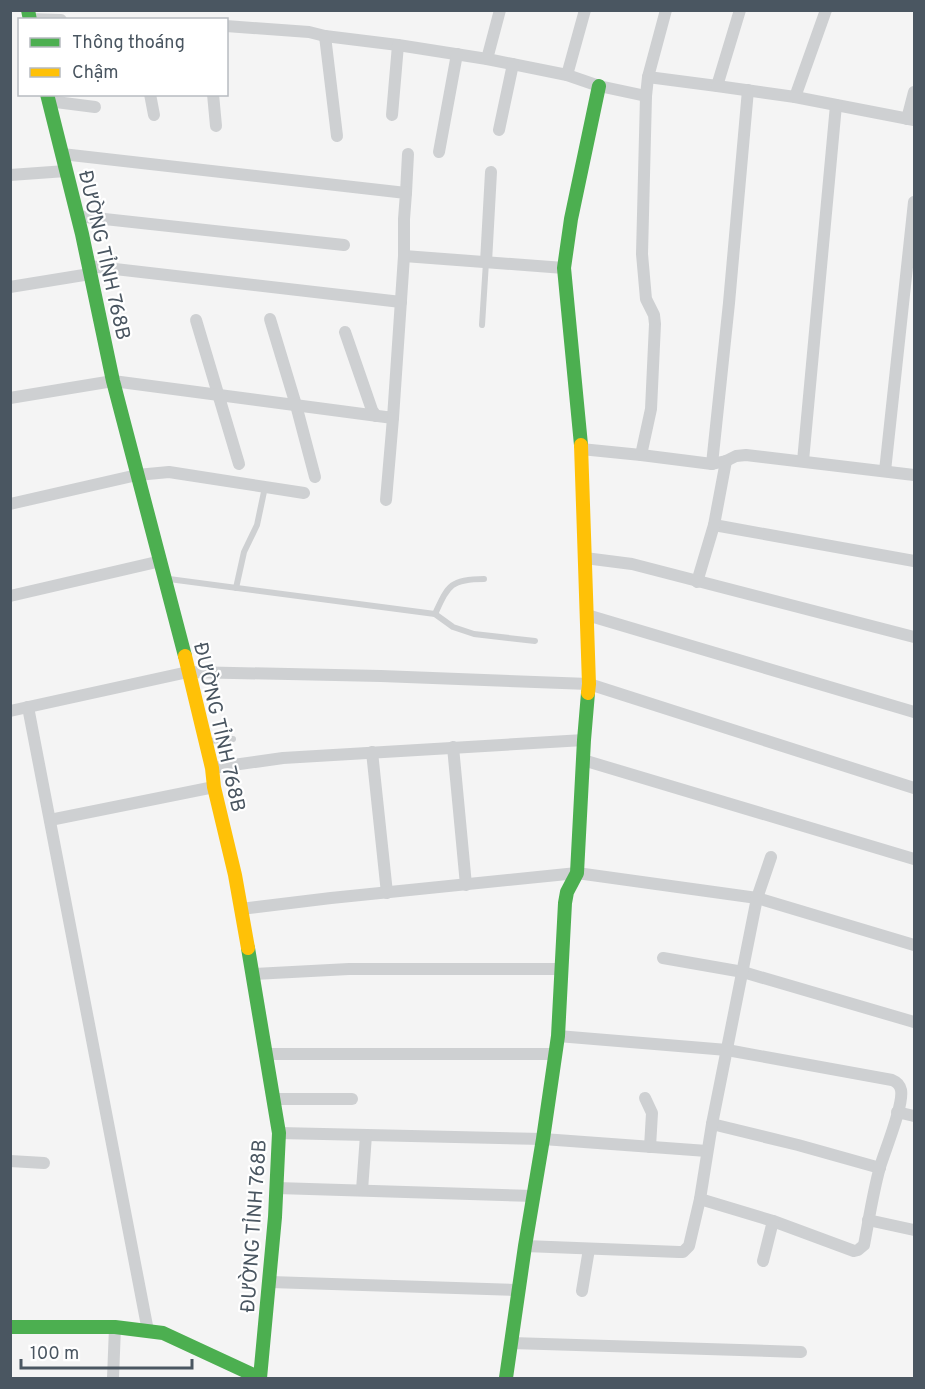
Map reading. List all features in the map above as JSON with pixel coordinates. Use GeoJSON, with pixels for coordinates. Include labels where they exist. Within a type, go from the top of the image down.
{"type":"FeatureCollection","features":[{"type":"Feature","properties":{"kind":"street"},"geometry":{"type":"LineString","coordinates":[[487,59],[500,10]]}},
{"type":"Feature","properties":{"kind":"street"},"geometry":{"type":"LineString","coordinates":[[567,75],[585,10]]}},
{"type":"Feature","properties":{"kind":"street"},"geometry":{"type":"LineString","coordinates":[[641,455],[651,409],[655,324],[654,315],[646,299],[642,254],[646,96],[648,77],[666,10]]}},
{"type":"Feature","properties":{"kind":"street"},"geometry":{"type":"LineString","coordinates":[[717,86],[740,10]]}},
{"type":"Feature","properties":{"kind":"street"},"geometry":{"type":"LineString","coordinates":[[795,97],[826,10]]}},
{"type":"Feature","properties":{"kind":"street"},"geometry":{"type":"LineString","coordinates":[[29,16],[45,18]]}},
{"type":"Feature","properties":{"kind":"street"},"geometry":{"type":"LineString","coordinates":[[228,26],[309,32],[487,59],[567,75],[599,86],[646,96]]}},
{"type":"Feature","properties":{"kind":"street"},"geometry":{"type":"LineString","coordinates":[[325,36],[337,136]]}},
{"type":"Feature","properties":{"kind":"street"},"geometry":{"type":"LineString","coordinates":[[392,114],[398,45]]}},
{"type":"Feature","properties":{"kind":"street"},"geometry":{"type":"LineString","coordinates":[[439,152],[457,54]]}},
{"type":"Feature","properties":{"kind":"street"},"geometry":{"type":"LineString","coordinates":[[499,130],[513,64]]}},
{"type":"Feature","properties":{"kind":"street"},"geometry":{"type":"LineString","coordinates":[[648,77],[795,97],[911,119],[915,92]]}},
{"type":"Feature","properties":{"kind":"street"},"geometry":{"type":"LineString","coordinates":[[506,1378],[556,1054],[565,903],[567,892],[577,873],[589,684],[581,449],[564,268],[571,219],[599,86]]}},
{"type":"Feature","properties":{"kind":"street"},"geometry":{"type":"LineString","coordinates":[[712,464],[748,90]]}},
{"type":"Feature","properties":{"kind":"street"},"geometry":{"type":"LineString","coordinates":[[150,96],[154,115]]}},
{"type":"Feature","properties":{"kind":"street"},"geometry":{"type":"LineString","coordinates":[[213,96],[216,126]]}},
{"type":"Feature","properties":{"kind":"street"},"geometry":{"type":"LineString","coordinates":[[47,98],[95,107]]}},
{"type":"Feature","properties":{"kind":"street","name":"ĐƯỜNG TỈNH 768B"},"geometry":{"type":"LineString","coordinates":[[47,98],[77,216],[113,381],[212,768],[214,787],[235,875],[274,1099],[279,1132],[277,1188],[260,1378]]}},
{"type":"Feature","properties":{"kind":"street"},"geometry":{"type":"LineString","coordinates":[[802,461],[836,105]]}},
{"type":"Feature","properties":{"kind":"street"},"geometry":{"type":"LineString","coordinates":[[62,154],[406,193]]}},
{"type":"Feature","properties":{"kind":"street"},"geometry":{"type":"LineString","coordinates":[[386,500],[404,256],[408,154]]}},
{"type":"Feature","properties":{"kind":"street"},"geometry":{"type":"LineString","coordinates":[[10,175],[66,171]]}},
{"type":"Feature","properties":{"kind":"street"},"geometry":{"type":"LineString","coordinates":[[486,262],[491,172]]}},
{"type":"Feature","properties":{"kind":"street"},"geometry":{"type":"LineString","coordinates":[[885,471],[915,202]]}},
{"type":"Feature","properties":{"kind":"street"},"geometry":{"type":"LineString","coordinates":[[77,216],[344,245]]}},
{"type":"Feature","properties":{"kind":"street"},"geometry":{"type":"LineString","coordinates":[[404,256],[564,268]]}},
{"type":"Feature","properties":{"kind":"street"},"geometry":{"type":"LineString","coordinates":[[10,287],[89,270],[401,302]]}},
{"type":"Feature","properties":{"kind":"street"},"geometry":{"type":"LineString","coordinates":[[270,319],[315,477]]}},
{"type":"Feature","properties":{"kind":"street"},"geometry":{"type":"LineString","coordinates":[[196,320],[239,464]]}},
{"type":"Feature","properties":{"kind":"street"},"geometry":{"type":"LineString","coordinates":[[345,332],[372,411],[376,416]]}},
{"type":"Feature","properties":{"kind":"street"},"geometry":{"type":"LineString","coordinates":[[10,398],[113,381],[393,418]]}},
{"type":"Feature","properties":{"kind":"street"},"geometry":{"type":"LineString","coordinates":[[581,449],[712,464],[746,455],[915,475]]}},
{"type":"Feature","properties":{"kind":"street"},"geometry":{"type":"LineString","coordinates":[[697,582],[714,525],[726,462]]}},
{"type":"Feature","properties":{"kind":"street"},"geometry":{"type":"LineString","coordinates":[[10,504],[137,475],[169,472],[304,493]]}},
{"type":"Feature","properties":{"kind":"street"},"geometry":{"type":"LineString","coordinates":[[714,525],[915,561]]}},
{"type":"Feature","properties":{"kind":"street"},"geometry":{"type":"LineString","coordinates":[[585,558],[632,564],[915,638]]}},
{"type":"Feature","properties":{"kind":"street"},"geometry":{"type":"LineString","coordinates":[[10,596],[160,561]]}},
{"type":"Feature","properties":{"kind":"street"},"geometry":{"type":"LineString","coordinates":[[587,615],[915,712]]}},
{"type":"Feature","properties":{"kind":"street"},"geometry":{"type":"LineString","coordinates":[[10,711],[188,672],[589,684],[915,788]]}},
{"type":"Feature","properties":{"kind":"street"},"geometry":{"type":"LineString","coordinates":[[28,708],[148,1331]]}},
{"type":"Feature","properties":{"kind":"street"},"geometry":{"type":"LineString","coordinates":[[212,768],[283,758],[584,740]]}},
{"type":"Feature","properties":{"kind":"street"},"geometry":{"type":"LineString","coordinates":[[453,747],[466,885]]}},
{"type":"Feature","properties":{"kind":"street"},"geometry":{"type":"LineString","coordinates":[[372,752],[387,893]]}},
{"type":"Feature","properties":{"kind":"street"},"geometry":{"type":"LineString","coordinates":[[583,760],[915,859]]}},
{"type":"Feature","properties":{"kind":"street"},"geometry":{"type":"LineString","coordinates":[[50,820],[214,787]]}},
{"type":"Feature","properties":{"kind":"street"},"geometry":{"type":"LineString","coordinates":[[525,1246],[683,1252],[689,1246],[758,898],[771,856]]}},
{"type":"Feature","properties":{"kind":"street"},"geometry":{"type":"LineString","coordinates":[[241,909],[577,873],[758,898],[915,945]]}},
{"type":"Feature","properties":{"kind":"street"},"geometry":{"type":"LineString","coordinates":[[663,958],[743,972],[915,1022]]}},
{"type":"Feature","properties":{"kind":"street"},"geometry":{"type":"LineString","coordinates":[[252,974],[349,969],[562,969]]}},
{"type":"Feature","properties":{"kind":"street"},"geometry":{"type":"LineString","coordinates":[[558,1036],[727,1050],[892,1080],[898,1083],[901,1096],[880,1168],[864,1245],[858,1250],[854,1251],[773,1221],[700,1199]]}},
{"type":"Feature","properties":{"kind":"street"},"geometry":{"type":"LineString","coordinates":[[266,1054],[556,1054]]}},
{"type":"Feature","properties":{"kind":"street"},"geometry":{"type":"LineString","coordinates":[[645,1098],[652,1113],[650,1147]]}},
{"type":"Feature","properties":{"kind":"street"},"geometry":{"type":"LineString","coordinates":[[274,1099],[352,1100]]}},
{"type":"Feature","properties":{"kind":"street"},"geometry":{"type":"LineString","coordinates":[[897,1112],[915,1116]]}},
{"type":"Feature","properties":{"kind":"street"},"geometry":{"type":"LineString","coordinates":[[712,1124],[798,1144],[880,1168]]}},
{"type":"Feature","properties":{"kind":"street"},"geometry":{"type":"LineString","coordinates":[[279,1132],[543,1139],[707,1151]]}},
{"type":"Feature","properties":{"kind":"street"},"geometry":{"type":"LineString","coordinates":[[362,1190],[366,1135]]}},
{"type":"Feature","properties":{"kind":"street"},"geometry":{"type":"LineString","coordinates":[[10,1161],[44,1163]]}},
{"type":"Feature","properties":{"kind":"street"},"geometry":{"type":"LineString","coordinates":[[277,1188],[534,1196]]}},
{"type":"Feature","properties":{"kind":"street"},"geometry":{"type":"LineString","coordinates":[[868,1220],[915,1230]]}},
{"type":"Feature","properties":{"kind":"street"},"geometry":{"type":"LineString","coordinates":[[762,1261],[773,1221]]}},
{"type":"Feature","properties":{"kind":"street"},"geometry":{"type":"LineString","coordinates":[[582,1291],[589,1249]]}},
{"type":"Feature","properties":{"kind":"street"},"geometry":{"type":"LineString","coordinates":[[270,1282],[518,1290]]}},
{"type":"Feature","properties":{"kind":"street"},"geometry":{"type":"LineString","coordinates":[[10,1327],[115,1327],[163,1333],[260,1378]]}},
{"type":"Feature","properties":{"kind":"street"},"geometry":{"type":"LineString","coordinates":[[113,1378],[115,1327]]}},
{"type":"Feature","properties":{"kind":"street"},"geometry":{"type":"LineString","coordinates":[[511,1343],[801,1352]]}},
{"type":"Feature","properties":{"kind":"lane"},"geometry":{"type":"LineString","coordinates":[[482,325],[486,262]]}},
{"type":"Feature","properties":{"kind":"lane"},"geometry":{"type":"LineString","coordinates":[[236,588],[244,552],[257,525],[265,487]]}},
{"type":"Feature","properties":{"kind":"lane"},"geometry":{"type":"LineString","coordinates":[[165,579],[435,614],[453,627],[474,634],[535,641]]}},
{"type":"Feature","properties":{"kind":"lane"},"geometry":{"type":"LineString","coordinates":[[435,614],[444,594],[453,584],[472,579],[484,579]]}},
{"type":"Feature","properties":{"kind":"lane"},"geometry":{"type":"LineString","coordinates":[[206,742],[233,739]]}},
{"type":"Feature","properties":{"kind":"traffic: fast"},"geometry":{"type":"LineString","coordinates":[[28,10],[30,18]]}},
{"type":"Feature","properties":{"kind":"traffic: fast"},"geometry":{"type":"LineString","coordinates":[[581,445],[564,268],[571,219],[599,86]]}},
{"type":"Feature","properties":{"kind":"traffic: fast"},"geometry":{"type":"LineString","coordinates":[[48,96],[82,234],[113,381],[185,656]]}},
{"type":"Feature","properties":{"kind":"traffic: fast"},"geometry":{"type":"LineString","coordinates":[[506,1378],[558,1036],[565,903],[567,892],[577,873],[588,693]]}},
{"type":"Feature","properties":{"kind":"traffic: fast"},"geometry":{"type":"LineString","coordinates":[[248,948],[279,1133],[275,1217],[260,1378]]}},
{"type":"Feature","properties":{"kind":"traffic: fast"},"geometry":{"type":"LineString","coordinates":[[10,1327],[115,1327],[163,1333],[260,1378]]}},
{"type":"Feature","properties":{"kind":"traffic: slow"},"geometry":{"type":"LineString","coordinates":[[581,445],[588,693]]}},
{"type":"Feature","properties":{"kind":"traffic: slow"},"geometry":{"type":"LineString","coordinates":[[185,656],[212,768],[248,948]]}}]}
